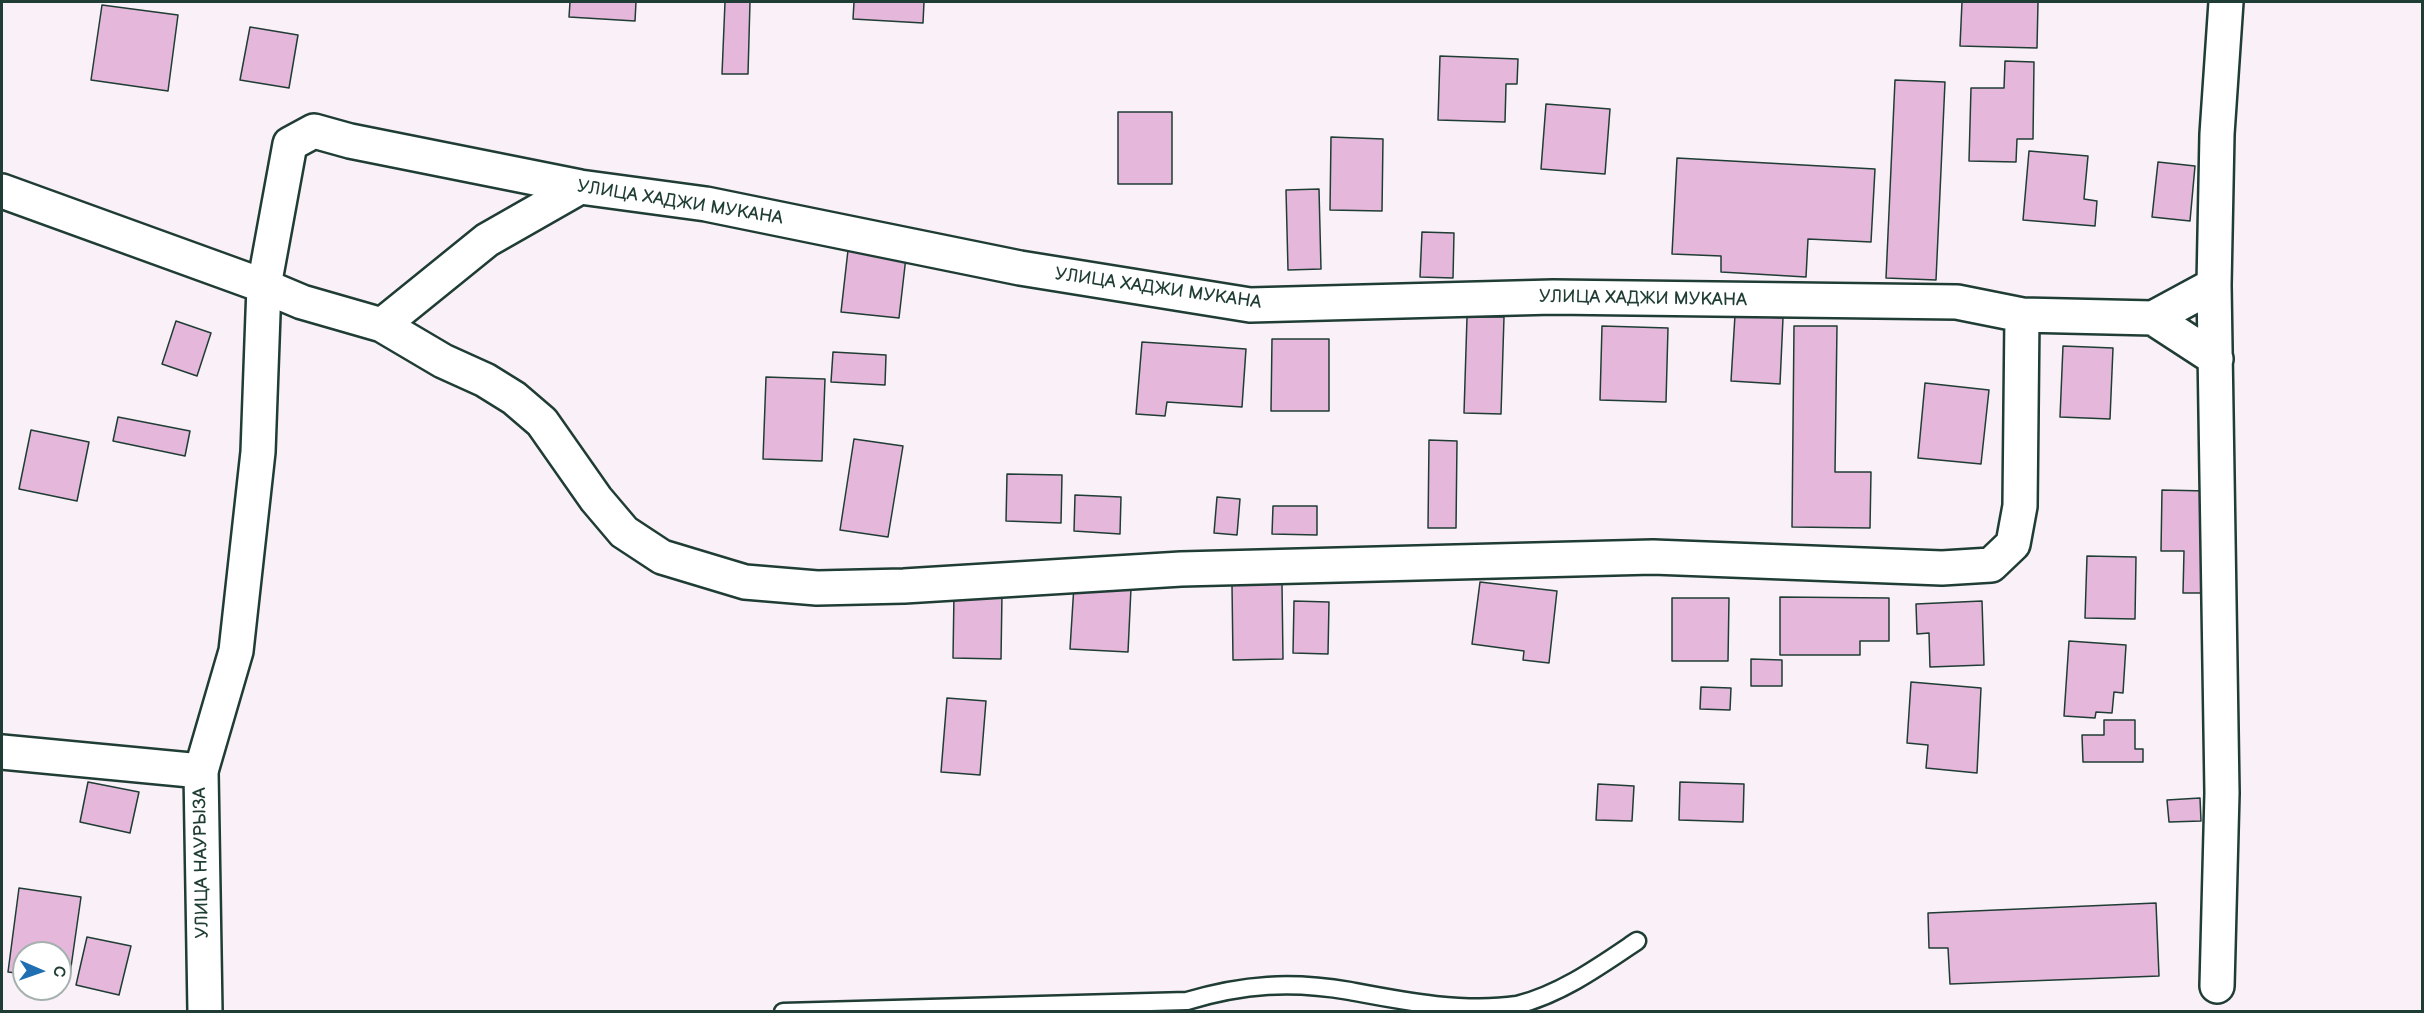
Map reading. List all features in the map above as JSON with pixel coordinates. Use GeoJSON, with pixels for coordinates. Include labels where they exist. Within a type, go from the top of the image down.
{"type":"FeatureCollection","features":[{"type":"Feature","properties":{"kind":"street"},"geometry":{"type":"LineString","coordinates":[[2217,986],[2222,781],[2214,285],[2217,135],[2226,2]]}},
{"type":"Feature","properties":{"kind":"street","name":"УЛИЦА ХАДЖИ МУКАНА"},"geometry":{"type":"LineString","coordinates":[[264,286],[290,144],[314,131],[350,141],[580,187],[706,204],[1020,268],[1250,305],[1553,297],[1957,302],[2022,315],[2154,318]]}},
{"type":"Feature","properties":{"kind":"street"},"geometry":{"type":"LineString","coordinates":[[382,325],[487,240],[580,187]]}},
{"type":"Feature","properties":{"kind":"street"},"geometry":{"type":"LineString","coordinates":[[2,191],[264,286],[302,302],[382,325],[443,361],[485,380],[514,398],[542,423],[596,499],[624,532],[662,557],[745,582],[817,588],[916,586],[1181,569],[1641,558],[1942,568],[1990,565],[2013,544],[2020,506],[2022,315]]}},
{"type":"Feature","properties":{"kind":"street"},"geometry":{"type":"LineString","coordinates":[[2214,285],[2154,318],[2216,359]]}},
{"type":"Feature","properties":{"kind":"street"},"geometry":{"type":"LineString","coordinates":[[201,771],[236,651],[258,452],[264,286]]}},
{"type":"Feature","properties":{"kind":"street","name":"УЛИЦА НАУРЫЗА"},"geometry":{"type":"LineString","coordinates":[[2,752],[201,771],[205,1011]]}},
{"type":"Feature","properties":{"kind":"lane"},"geometry":{"type":"LineString","coordinates":[[783,1011],[1187,1001],[1227,989],[1255,985],[1347,991],[1404,1002],[1490,1009],[1517,1005],[1581,979],[1637,941]]}},
{"type":"Feature","properties":{"kind":"building"},"geometry":{"type":"Polygon","coordinates":[[[570,2],[636,2],[635,21],[569,17],[570,2]]]}},
{"type":"Feature","properties":{"kind":"building"},"geometry":{"type":"Polygon","coordinates":[[[725,2],[750,2],[748,74],[722,74],[725,2]]]}},
{"type":"Feature","properties":{"kind":"building"},"geometry":{"type":"Polygon","coordinates":[[[854,2],[924,2],[923,23],[853,19],[854,2]]]}},
{"type":"Feature","properties":{"kind":"building"},"geometry":{"type":"Polygon","coordinates":[[[1962,2],[2038,2],[2037,48],[1960,46],[1962,2]]]}},
{"type":"Feature","properties":{"kind":"building"},"geometry":{"type":"Polygon","coordinates":[[[102,5],[178,15],[168,91],[91,80],[102,5]]]}},
{"type":"Feature","properties":{"kind":"building"},"geometry":{"type":"Polygon","coordinates":[[[250,27],[298,35],[289,88],[240,80],[250,27]]]}},
{"type":"Feature","properties":{"kind":"building"},"geometry":{"type":"Polygon","coordinates":[[[1440,56],[1518,59],[1517,84],[1506,84],[1505,122],[1438,120],[1440,56]]]}},
{"type":"Feature","properties":{"kind":"building"},"geometry":{"type":"Polygon","coordinates":[[[2005,61],[2034,62],[2033,139],[2017,139],[2016,162],[1969,161],[1971,88],[2004,88],[2005,61]]]}},
{"type":"Feature","properties":{"kind":"building"},"geometry":{"type":"Polygon","coordinates":[[[1895,80],[1945,82],[1936,280],[1886,278],[1895,80]]]}},
{"type":"Feature","properties":{"kind":"building"},"geometry":{"type":"Polygon","coordinates":[[[1546,104],[1610,109],[1605,174],[1541,169],[1546,104]]]}},
{"type":"Feature","properties":{"kind":"building"},"geometry":{"type":"Polygon","coordinates":[[[1118,112],[1172,112],[1172,184],[1118,184],[1118,112]]]}},
{"type":"Feature","properties":{"kind":"building"},"geometry":{"type":"Polygon","coordinates":[[[1331,137],[1383,139],[1382,211],[1330,210],[1331,137]]]}},
{"type":"Feature","properties":{"kind":"building"},"geometry":{"type":"Polygon","coordinates":[[[2029,151],[2088,156],[2084,199],[2097,201],[2095,226],[2023,220],[2029,151]]]}},
{"type":"Feature","properties":{"kind":"building"},"geometry":{"type":"Polygon","coordinates":[[[1677,158],[1875,169],[1871,242],[1808,239],[1806,277],[1721,272],[1721,256],[1672,254],[1677,158]]]}},
{"type":"Feature","properties":{"kind":"building"},"geometry":{"type":"Polygon","coordinates":[[[2158,162],[2195,166],[2190,221],[2152,217],[2158,162]]]}},
{"type":"Feature","properties":{"kind":"building"},"geometry":{"type":"Polygon","coordinates":[[[1319,189],[1321,269],[1288,270],[1286,190],[1319,189]]]}},
{"type":"Feature","properties":{"kind":"building"},"geometry":{"type":"Polygon","coordinates":[[[1422,232],[1454,233],[1453,278],[1420,277],[1422,232]]]}},
{"type":"Feature","properties":{"kind":"building"},"geometry":{"type":"Polygon","coordinates":[[[848,250],[906,257],[899,318],[841,312],[848,250]]]}},
{"type":"Feature","properties":{"kind":"building"},"geometry":{"type":"Polygon","coordinates":[[[1735,315],[1783,318],[1780,384],[1731,381],[1735,315]]]}},
{"type":"Feature","properties":{"kind":"building"},"geometry":{"type":"Polygon","coordinates":[[[1467,317],[1504,317],[1501,414],[1464,413],[1467,317]]]}},
{"type":"Feature","properties":{"kind":"building"},"geometry":{"type":"Polygon","coordinates":[[[176,321],[211,333],[197,376],[162,364],[176,321]]]}},
{"type":"Feature","properties":{"kind":"building"},"geometry":{"type":"Polygon","coordinates":[[[1602,326],[1668,328],[1666,402],[1600,400],[1602,326]]]}},
{"type":"Feature","properties":{"kind":"building"},"geometry":{"type":"Polygon","coordinates":[[[1794,326],[1837,326],[1835,472],[1871,472],[1870,528],[1792,527],[1794,326]]]}},
{"type":"Feature","properties":{"kind":"building"},"geometry":{"type":"Polygon","coordinates":[[[1272,339],[1329,339],[1329,411],[1271,411],[1272,339]]]}},
{"type":"Feature","properties":{"kind":"building"},"geometry":{"type":"Polygon","coordinates":[[[1142,342],[1246,349],[1242,407],[1167,402],[1165,416],[1136,414],[1142,342]]]}},
{"type":"Feature","properties":{"kind":"building"},"geometry":{"type":"Polygon","coordinates":[[[2063,346],[2113,348],[2110,419],[2060,417],[2063,346]]]}},
{"type":"Feature","properties":{"kind":"building"},"geometry":{"type":"Polygon","coordinates":[[[833,352],[886,355],[885,385],[831,382],[833,352]]]}},
{"type":"Feature","properties":{"kind":"building"},"geometry":{"type":"Polygon","coordinates":[[[766,377],[825,379],[822,461],[763,459],[766,377]]]}},
{"type":"Feature","properties":{"kind":"building"},"geometry":{"type":"Polygon","coordinates":[[[1925,383],[1989,390],[1981,464],[1918,458],[1925,383]]]}},
{"type":"Feature","properties":{"kind":"building"},"geometry":{"type":"Polygon","coordinates":[[[118,417],[190,431],[185,456],[113,441],[118,417]]]}},
{"type":"Feature","properties":{"kind":"building"},"geometry":{"type":"Polygon","coordinates":[[[31,430],[89,442],[77,501],[19,489],[31,430]]]}},
{"type":"Feature","properties":{"kind":"building"},"geometry":{"type":"Polygon","coordinates":[[[854,439],[903,446],[888,537],[840,530],[854,439]]]}},
{"type":"Feature","properties":{"kind":"building"},"geometry":{"type":"Polygon","coordinates":[[[1429,440],[1457,441],[1456,528],[1428,528],[1429,440]]]}},
{"type":"Feature","properties":{"kind":"building"},"geometry":{"type":"Polygon","coordinates":[[[1007,474],[1062,475],[1061,523],[1006,521],[1007,474]]]}},
{"type":"Feature","properties":{"kind":"building"},"geometry":{"type":"Polygon","coordinates":[[[2162,490],[2207,491],[2205,593],[2183,593],[2184,551],[2161,551],[2162,490]]]}},
{"type":"Feature","properties":{"kind":"building"},"geometry":{"type":"Polygon","coordinates":[[[1075,495],[1121,497],[1120,534],[1074,531],[1075,495]]]}},
{"type":"Feature","properties":{"kind":"building"},"geometry":{"type":"Polygon","coordinates":[[[1217,497],[1240,499],[1237,535],[1214,533],[1217,497]]]}},
{"type":"Feature","properties":{"kind":"building"},"geometry":{"type":"Polygon","coordinates":[[[1273,506],[1317,506],[1317,535],[1272,534],[1273,506]]]}},
{"type":"Feature","properties":{"kind":"building"},"geometry":{"type":"Polygon","coordinates":[[[2087,556],[2136,557],[2135,619],[2085,618],[2087,556]]]}},
{"type":"Feature","properties":{"kind":"building"},"geometry":{"type":"Polygon","coordinates":[[[1480,582],[1557,591],[1549,663],[1523,660],[1524,651],[1472,644],[1480,582]]]}},
{"type":"Feature","properties":{"kind":"building"},"geometry":{"type":"Polygon","coordinates":[[[1282,584],[1283,659],[1233,660],[1232,585],[1282,584]]]}},
{"type":"Feature","properties":{"kind":"building"},"geometry":{"type":"Polygon","coordinates":[[[1074,585],[1131,588],[1128,652],[1070,649],[1074,585]]]}},
{"type":"Feature","properties":{"kind":"building"},"geometry":{"type":"Polygon","coordinates":[[[954,593],[1002,594],[1001,659],[953,658],[954,593]]]}},
{"type":"Feature","properties":{"kind":"building"},"geometry":{"type":"Polygon","coordinates":[[[1780,597],[1889,598],[1889,641],[1860,641],[1860,655],[1780,655],[1780,597]]]}},
{"type":"Feature","properties":{"kind":"building"},"geometry":{"type":"Polygon","coordinates":[[[1672,598],[1729,598],[1728,661],[1672,661],[1672,598]]]}},
{"type":"Feature","properties":{"kind":"building"},"geometry":{"type":"Polygon","coordinates":[[[1294,601],[1329,602],[1328,654],[1293,653],[1294,601]]]}},
{"type":"Feature","properties":{"kind":"building"},"geometry":{"type":"Polygon","coordinates":[[[1982,601],[1984,665],[1930,667],[1929,633],[1917,634],[1916,604],[1982,601]]]}},
{"type":"Feature","properties":{"kind":"building"},"geometry":{"type":"Polygon","coordinates":[[[2069,641],[2126,645],[2123,693],[2114,692],[2112,713],[2096,712],[2095,718],[2064,716],[2069,641]]]}},
{"type":"Feature","properties":{"kind":"building"},"geometry":{"type":"Polygon","coordinates":[[[1751,659],[1782,660],[1782,686],[1751,686],[1751,659]]]}},
{"type":"Feature","properties":{"kind":"building"},"geometry":{"type":"Polygon","coordinates":[[[1911,682],[1981,688],[1977,773],[1926,768],[1928,745],[1907,743],[1911,682]]]}},
{"type":"Feature","properties":{"kind":"building"},"geometry":{"type":"Polygon","coordinates":[[[1701,687],[1731,688],[1730,710],[1700,709],[1701,687]]]}},
{"type":"Feature","properties":{"kind":"building"},"geometry":{"type":"Polygon","coordinates":[[[947,698],[986,701],[980,775],[941,772],[947,698]]]}},
{"type":"Feature","properties":{"kind":"building"},"geometry":{"type":"Polygon","coordinates":[[[2104,720],[2135,720],[2135,749],[2143,749],[2143,762],[2083,762],[2082,735],[2104,735],[2104,720]]]}},
{"type":"Feature","properties":{"kind":"building"},"geometry":{"type":"Polygon","coordinates":[[[88,782],[139,792],[130,833],[80,822],[88,782]]]}},
{"type":"Feature","properties":{"kind":"building"},"geometry":{"type":"Polygon","coordinates":[[[1680,782],[1744,784],[1743,822],[1679,820],[1680,782]]]}},
{"type":"Feature","properties":{"kind":"building"},"geometry":{"type":"Polygon","coordinates":[[[1598,784],[1634,786],[1632,821],[1596,820],[1598,784]]]}},
{"type":"Feature","properties":{"kind":"building"},"geometry":{"type":"Polygon","coordinates":[[[2200,798],[2201,821],[2169,822],[2167,800],[2200,798]]]}},
{"type":"Feature","properties":{"kind":"building"},"geometry":{"type":"Polygon","coordinates":[[[19,888],[81,897],[72,960],[72,941],[12,941],[19,888]]]}},
{"type":"Feature","properties":{"kind":"building"},"geometry":{"type":"Polygon","coordinates":[[[2156,903],[2159,976],[1950,984],[1948,948],[1929,948],[1928,913],[2156,903]]]}},
{"type":"Feature","properties":{"kind":"building"},"geometry":{"type":"Polygon","coordinates":[[[87,937],[131,946],[119,995],[76,985],[87,937]]]}},
{"type":"Feature","properties":{"kind":"building"},"geometry":{"type":"Polygon","coordinates":[[[12,941],[12,972],[8,972],[12,941]]]}}]}
